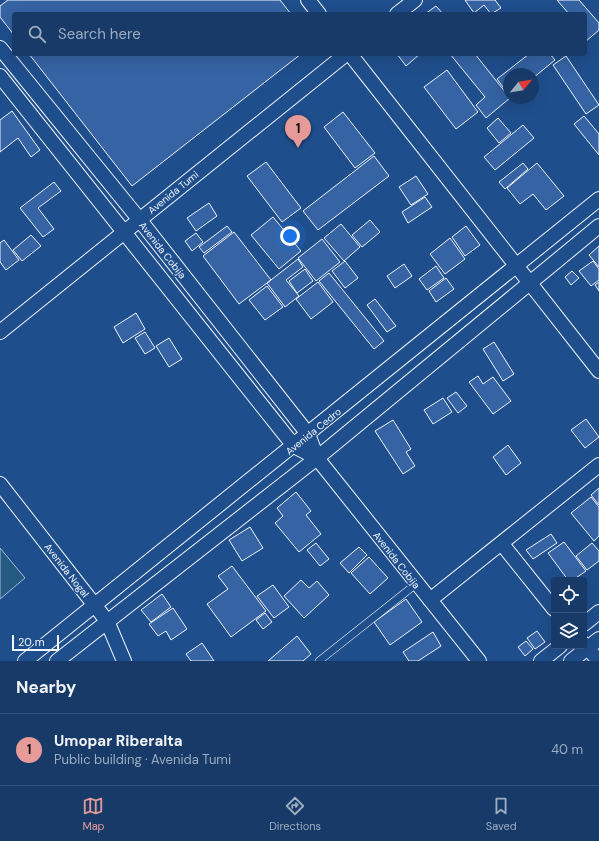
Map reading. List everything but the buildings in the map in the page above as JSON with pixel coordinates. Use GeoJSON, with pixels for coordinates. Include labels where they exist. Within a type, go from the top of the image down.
{"type":"FeatureCollection","features":[{"type":"Feature","properties":{"kind":"street"},"geometry":{"type":"LineString","coordinates":[[308,0],[317,12]]}},
{"type":"Feature","properties":{"kind":"street"},"geometry":{"type":"LineString","coordinates":[[400,12],[415,0]]}},
{"type":"Feature","properties":{"kind":"street","name":"Avenida Cobija"},"geometry":{"type":"LineString","coordinates":[[0,48],[139,219],[308,434],[317,458],[416,584],[479,661]]}},
{"type":"Feature","properties":{"kind":"street","name":"Avenida Tumi"},"geometry":{"type":"LineString","coordinates":[[0,332],[343,56]]}},
{"type":"Feature","properties":{"kind":"street"},"geometry":{"type":"LineString","coordinates":[[352,56],[599,371]]}},
{"type":"Feature","properties":{"kind":"street","name":"Avenida Cobija"},"geometry":{"type":"LineString","coordinates":[[0,76],[294,446],[317,458]]}},
{"type":"Feature","properties":{"kind":"street","name":"Avenida Cedro"},"geometry":{"type":"LineString","coordinates":[[25,661],[599,199]]}},
{"type":"Feature","properties":{"kind":"street"},"geometry":{"type":"LineString","coordinates":[[57,661],[317,458],[599,226]]}},
{"type":"Feature","properties":{"kind":"street"},"geometry":{"type":"LineString","coordinates":[[430,600],[599,465]]}},
{"type":"Feature","properties":{"kind":"street","name":"Avenida Nogal"},"geometry":{"type":"LineString","coordinates":[[0,484],[107,621],[124,661]]}},
{"type":"Feature","properties":{"kind":"street"},"geometry":{"type":"LineString","coordinates":[[502,544],[551,605]]}},
{"type":"Feature","properties":{"kind":"street"},"geometry":{"type":"LineString","coordinates":[[587,622],[599,612]]}},
{"type":"Feature","properties":{"kind":"street"},"geometry":{"type":"LineString","coordinates":[[564,649],[573,660],[590,643],[599,661]]}},
{"type":"Feature","properties":{"kind":"street"},"geometry":{"type":"LineString","coordinates":[[541,661],[557,649]]}},
{"type":"Feature","properties":{"kind":"lane"},"geometry":{"type":"LineString","coordinates":[[319,661],[416,584]]}},
{"type":"Feature","properties":{"kind":"shaded area"},"geometry":{"type":"Polygon","coordinates":[[[0,548],[25,578],[0,599],[0,548]]]}},
{"type":"Feature","properties":{"kind":"place","name":"Umopar Riberalta"},"geometry":{"type":"Point","coordinates":[298,148]}}]}
